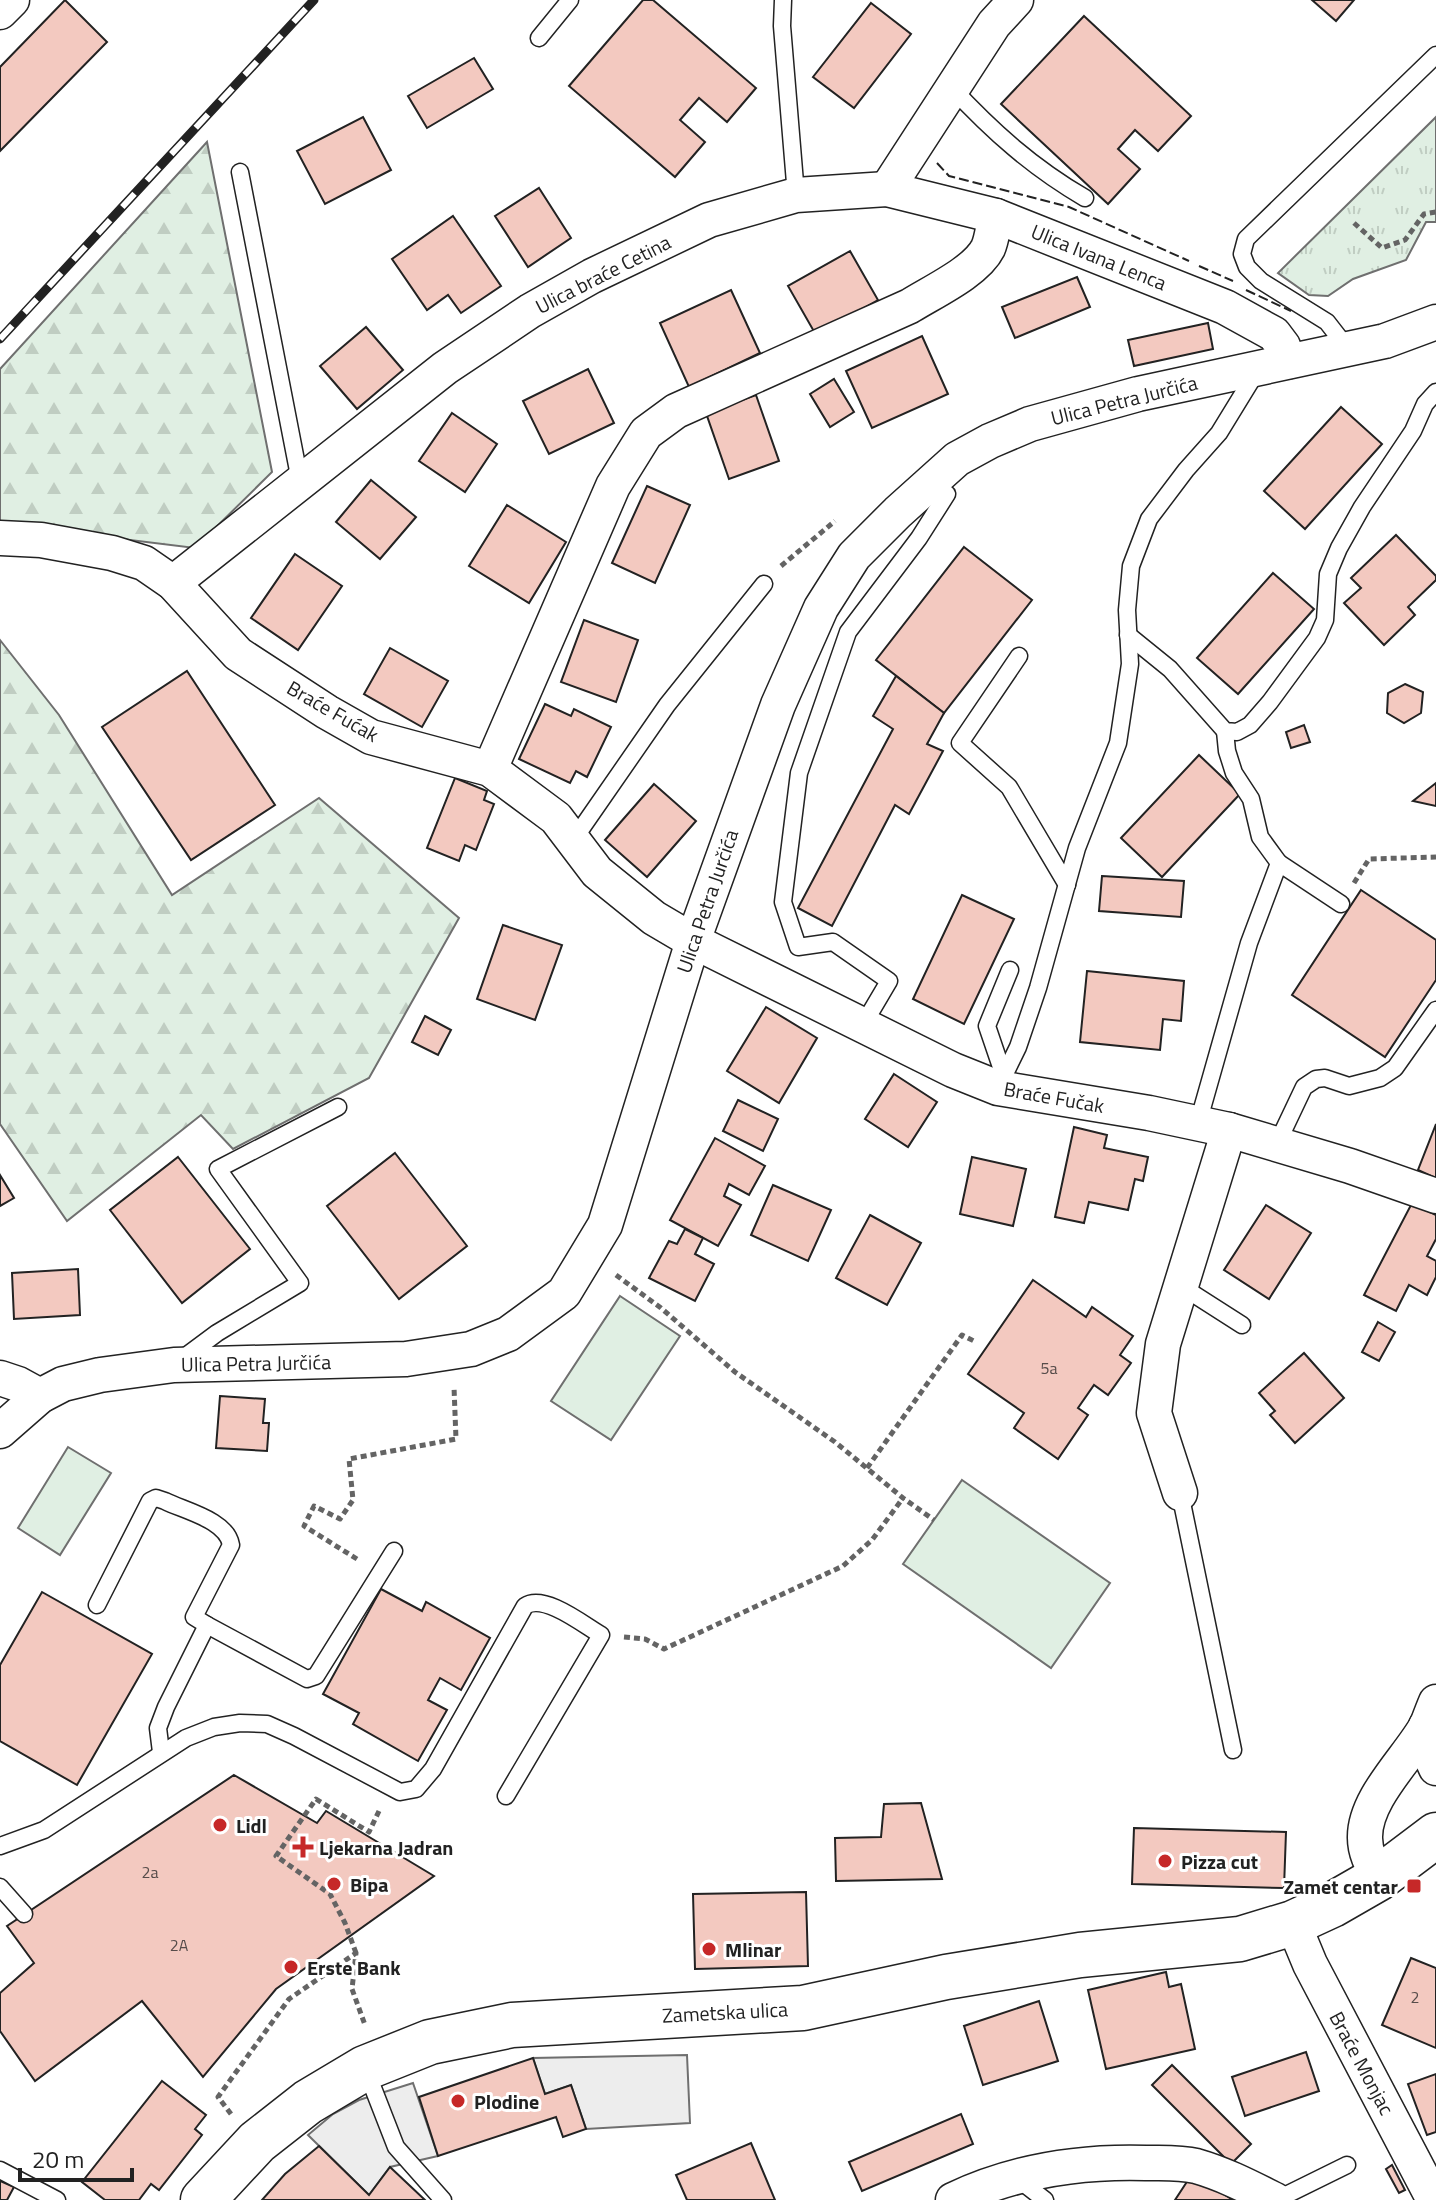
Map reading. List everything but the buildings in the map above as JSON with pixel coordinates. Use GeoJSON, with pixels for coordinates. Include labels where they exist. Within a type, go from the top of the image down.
{"type":"FeatureCollection","features":[{"type":"Feature","properties":{"kind":"main road","name":"Zametska ulica"},"geometry":{"type":"LineString","coordinates":[[203,2200],[257,2142],[366,2051],[512,2025],[803,2008],[946,1977],[1080,1955],[1240,1939],[1293,1923],[1332,1905],[1379,1878],[1436,1835]]}},
{"type":"Feature","properties":{"kind":"street"},"geometry":{"type":"LineString","coordinates":[[0,12],[12,0]]}},
{"type":"Feature","properties":{"kind":"street"},"geometry":{"type":"LineString","coordinates":[[887,189],[994,24],[1016,0]]}},
{"type":"Feature","properties":{"kind":"street","name":"Ulica braće Cetina"},"geometry":{"type":"LineString","coordinates":[[173,583],[445,368],[530,311],[592,276],[709,220],[796,195],[887,189]]}},
{"type":"Feature","properties":{"kind":"street","name":"Ulica Ivana Lenca"},"geometry":{"type":"LineString","coordinates":[[887,189],[996,216],[1225,307],[1274,334],[1283,346],[1274,366]]}},
{"type":"Feature","properties":{"kind":"street"},"geometry":{"type":"LineString","coordinates":[[490,769],[613,486],[646,433],[676,411],[910,306],[946,284],[972,267],[987,249],[996,216]]}},
{"type":"Feature","properties":{"kind":"street","name":"Ulica Petra Jurčića"},"geometry":{"type":"LineString","coordinates":[[0,1431],[40,1396],[63,1384],[100,1375],[174,1365],[406,1359],[471,1349],[508,1334],[564,1293],[605,1225],[693,941],[778,705],[821,608],[854,556],[957,459],[1030,424],[1082,408],[1348,349],[1429,335]]}},
{"type":"Feature","properties":{"kind":"street","name":"Braće Fućak"},"geometry":{"type":"LineString","coordinates":[[0,538],[41,540],[112,553],[144,563],[173,583],[238,654],[349,725],[371,737],[490,769],[556,818],[597,872],[654,918],[693,941]]}},
{"type":"Feature","properties":{"kind":"street","name":"Braće Fučak"},"geometry":{"type":"LineString","coordinates":[[693,941],[953,1070],[1214,1127],[1350,1166],[1436,1196]]}},
{"type":"Feature","properties":{"kind":"street"},"geometry":{"type":"LineString","coordinates":[[1180,1493],[1154,1413],[1163,1344],[1181,1286],[1214,1127]]}},
{"type":"Feature","properties":{"kind":"street"},"geometry":{"type":"LineString","coordinates":[[0,1378],[40,1396]]}},
{"type":"Feature","properties":{"kind":"street"},"geometry":{"type":"LineString","coordinates":[[1431,1714],[1426,1746],[1436,1768]]}},
{"type":"Feature","properties":{"kind":"street"},"geometry":{"type":"LineString","coordinates":[[1379,1878],[1368,1857],[1364,1836],[1371,1812],[1431,1714]]}},
{"type":"Feature","properties":{"kind":"street","name":"Braće Monjac"},"geometry":{"type":"LineString","coordinates":[[1293,1923],[1310,1964],[1434,2200]]}},
{"type":"Feature","properties":{"kind":"street"},"geometry":{"type":"LineString","coordinates":[[953,2200],[1016,2177],[1110,2162],[1192,2165],[1230,2177],[1276,2200]]}},
{"type":"Feature","properties":{"kind":"lane"},"geometry":{"type":"LineString","coordinates":[[539,38],[570,0]]}},
{"type":"Feature","properties":{"kind":"lane"},"geometry":{"type":"LineString","coordinates":[[783,0],[782,26],[796,195]]}},
{"type":"Feature","properties":{"kind":"lane"},"geometry":{"type":"LineString","coordinates":[[1348,349],[1327,322],[1261,281],[1247,267],[1242,254],[1246,239],[1436,55]]}},
{"type":"Feature","properties":{"kind":"lane"},"geometry":{"type":"LineString","coordinates":[[951,87],[1014,150],[1047,176],[1085,198]]}},
{"type":"Feature","properties":{"kind":"lane"},"geometry":{"type":"LineString","coordinates":[[240,172],[300,481]]}},
{"type":"Feature","properties":{"kind":"lane"},"geometry":{"type":"LineString","coordinates":[[1000,1080],[1018,1047],[1077,848],[1118,743],[1130,664],[1127,610],[1131,566],[1149,519],[1274,366]]}},
{"type":"Feature","properties":{"kind":"lane"},"geometry":{"type":"LineString","coordinates":[[1225,731],[1237,732],[1250,725],[1317,638],[1325,620],[1328,574],[1339,548],[1362,507],[1413,431],[1425,404],[1436,392]]}},
{"type":"Feature","properties":{"kind":"lane"},"geometry":{"type":"LineString","coordinates":[[863,1025],[889,981],[833,942],[798,947],[783,902],[799,773],[848,632],[919,538],[947,494]]}},
{"type":"Feature","properties":{"kind":"lane"},"geometry":{"type":"LineString","coordinates":[[572,842],[667,705],[764,584]]}},
{"type":"Feature","properties":{"kind":"lane"},"geometry":{"type":"LineString","coordinates":[[1128,635],[1170,669],[1225,731],[1234,773],[1251,799],[1260,837],[1279,863],[1341,904]]}},
{"type":"Feature","properties":{"kind":"lane"},"geometry":{"type":"LineString","coordinates":[[1019,656],[960,743],[1009,787],[1067,885]]}},
{"type":"Feature","properties":{"kind":"lane"},"geometry":{"type":"LineString","coordinates":[[1214,1127],[1249,943],[1279,863]]}},
{"type":"Feature","properties":{"kind":"lane"},"geometry":{"type":"LineString","coordinates":[[1000,1080],[987,1026],[1010,970]]}},
{"type":"Feature","properties":{"kind":"lane"},"geometry":{"type":"LineString","coordinates":[[1277,1144],[1304,1087],[1316,1079],[1325,1078],[1349,1086],[1380,1078],[1395,1068],[1436,1010]]}},
{"type":"Feature","properties":{"kind":"lane"},"geometry":{"type":"LineString","coordinates":[[174,1365],[217,1333],[300,1283],[218,1169],[338,1107]]}},
{"type":"Feature","properties":{"kind":"lane"},"geometry":{"type":"LineString","coordinates":[[1181,1286],[1242,1325]]}},
{"type":"Feature","properties":{"kind":"lane"},"geometry":{"type":"LineString","coordinates":[[1180,1493],[1233,1750]]}},
{"type":"Feature","properties":{"kind":"lane"},"geometry":{"type":"LineString","coordinates":[[97,1605],[150,1501],[156,1498],[221,1527],[230,1536],[231,1545],[194,1617],[312,1679],[394,1551]]}},
{"type":"Feature","properties":{"kind":"lane"},"geometry":{"type":"LineString","coordinates":[[0,1846],[44,1830],[186,1738],[214,1727],[240,1723],[267,1724],[390,1787],[407,1792],[422,1785],[525,1606],[531,1602],[540,1603],[555,1607],[601,1635],[506,1796]]}},
{"type":"Feature","properties":{"kind":"lane"},"geometry":{"type":"LineString","coordinates":[[161,1752],[158,1728],[207,1625]]}},
{"type":"Feature","properties":{"kind":"lane"},"geometry":{"type":"LineString","coordinates":[[0,1887],[24,1914]]}},
{"type":"Feature","properties":{"kind":"lane"},"geometry":{"type":"LineString","coordinates":[[366,2051],[396,2147],[443,2200]]}},
{"type":"Feature","properties":{"kind":"lane"},"geometry":{"type":"LineString","coordinates":[[1276,2200],[1347,2165]]}},
{"type":"Feature","properties":{"kind":"lane"},"geometry":{"type":"LineString","coordinates":[[0,2170],[57,2200]]}},
{"type":"Feature","properties":{"kind":"lane"},"geometry":{"type":"LineString","coordinates":[[1016,2177],[1045,2200]]}},
{"type":"Feature","properties":{"kind":"path"},"geometry":{"type":"LineString","coordinates":[[1354,223],[1382,248],[1405,240],[1424,214],[1436,212]]}},
{"type":"Feature","properties":{"kind":"path"},"geometry":{"type":"LineString","coordinates":[[764,584],[810,540],[843,515]]}},
{"type":"Feature","properties":{"kind":"path"},"geometry":{"type":"LineString","coordinates":[[1360,874],[1369,859],[1436,857]]}},
{"type":"Feature","properties":{"kind":"path"},"geometry":{"type":"LineString","coordinates":[[609,1270],[661,1308],[735,1372],[835,1442],[934,1520]]}},
{"type":"Feature","properties":{"kind":"path"},"geometry":{"type":"LineString","coordinates":[[867,1468],[962,1335],[974,1341]]}},
{"type":"Feature","properties":{"kind":"path"},"geometry":{"type":"LineString","coordinates":[[381,1573],[304,1526],[314,1506],[340,1519],[353,1500],[349,1459],[456,1439],[454,1384]]}},
{"type":"Feature","properties":{"kind":"path"},"geometry":{"type":"LineString","coordinates":[[645,1639],[664,1649],[843,1566],[872,1540],[903,1498]]}},
{"type":"Feature","properties":{"kind":"path"},"geometry":{"type":"LineString","coordinates":[[366,2051],[352,1989],[356,1953],[345,1923],[330,1894],[276,1856],[316,1799],[369,1832],[390,1787]]}},
{"type":"Feature","properties":{"kind":"path"},"geometry":{"type":"LineString","coordinates":[[237,2121],[218,2097],[289,1999],[356,1953]]}},
{"type":"Feature","properties":{"kind":"green space"},"geometry":{"type":"Polygon","coordinates":[[[1436,117],[1436,222],[1426,222],[1406,260],[1353,279],[1328,296],[1309,295],[1278,273],[1436,117]]]}},
{"type":"Feature","properties":{"kind":"green space"},"geometry":{"type":"Polygon","coordinates":[[[207,142],[272,472],[195,548],[0,524],[0,369],[207,142]]]}},
{"type":"Feature","properties":{"kind":"green space"},"geometry":{"type":"Polygon","coordinates":[[[0,640],[59,715],[172,895],[319,798],[459,918],[369,1078],[233,1149],[201,1115],[67,1221],[0,1124],[0,640]]]}},
{"type":"Feature","properties":{"kind":"green space"},"geometry":{"type":"Polygon","coordinates":[[[620,1296],[680,1336],[611,1440],[551,1401],[620,1296]]]}},
{"type":"Feature","properties":{"kind":"green space"},"geometry":{"type":"Polygon","coordinates":[[[68,1447],[111,1473],[60,1555],[18,1528],[68,1447]]]}},
{"type":"Feature","properties":{"kind":"green space"},"geometry":{"type":"Polygon","coordinates":[[[962,1480],[1110,1583],[1051,1668],[903,1564],[962,1480]]]}},
{"type":"Feature","properties":{"kind":"shaded area"},"geometry":{"type":"Polygon","coordinates":[[[687,2055],[690,2123],[586,2129],[571,2085],[545,2094],[533,2058],[687,2055]]]}},
{"type":"Feature","properties":{"kind":"shaded area"},"geometry":{"type":"Polygon","coordinates":[[[413,2083],[438,2156],[390,2167],[369,2195],[308,2135],[333,2114],[359,2100],[413,2083]]]}},
{"type":"Feature","properties":{"kind":"railway"},"geometry":{"type":"LineString","coordinates":[[0,339],[314,0]]}},
{"type":"Feature","properties":{"kind":"fence"},"geometry":{"type":"LineString","coordinates":[[937,163],[949,176],[1069,207],[1189,261]]}},
{"type":"Feature","properties":{"kind":"fence"},"geometry":{"type":"LineString","coordinates":[[1199,266],[1233,281]]}},
{"type":"Feature","properties":{"kind":"fence"},"geometry":{"type":"LineString","coordinates":[[1246,290],[1291,311]]}},
{"type":"Feature","properties":{"kind":"place","name":"Lidl"},"geometry":{"type":"Point","coordinates":[220,1825]}},
{"type":"Feature","properties":{"kind":"place","name":"Ljekarna Jadran"},"geometry":{"type":"Point","coordinates":[303,1847]}},
{"type":"Feature","properties":{"kind":"place","name":"Pizza cut"},"geometry":{"type":"Point","coordinates":[1165,1861]}},
{"type":"Feature","properties":{"kind":"place","name":"Bipa"},"geometry":{"type":"Point","coordinates":[334,1884]}},
{"type":"Feature","properties":{"kind":"place","name":"Zamet centar"},"geometry":{"type":"Point","coordinates":[1414,1886]}},
{"type":"Feature","properties":{"kind":"place","name":"Mlinar"},"geometry":{"type":"Point","coordinates":[709,1949]}},
{"type":"Feature","properties":{"kind":"place","name":"Erste Bank"},"geometry":{"type":"Point","coordinates":[291,1967]}},
{"type":"Feature","properties":{"kind":"place","name":"Plodine"},"geometry":{"type":"Point","coordinates":[458,2101]}}]}
